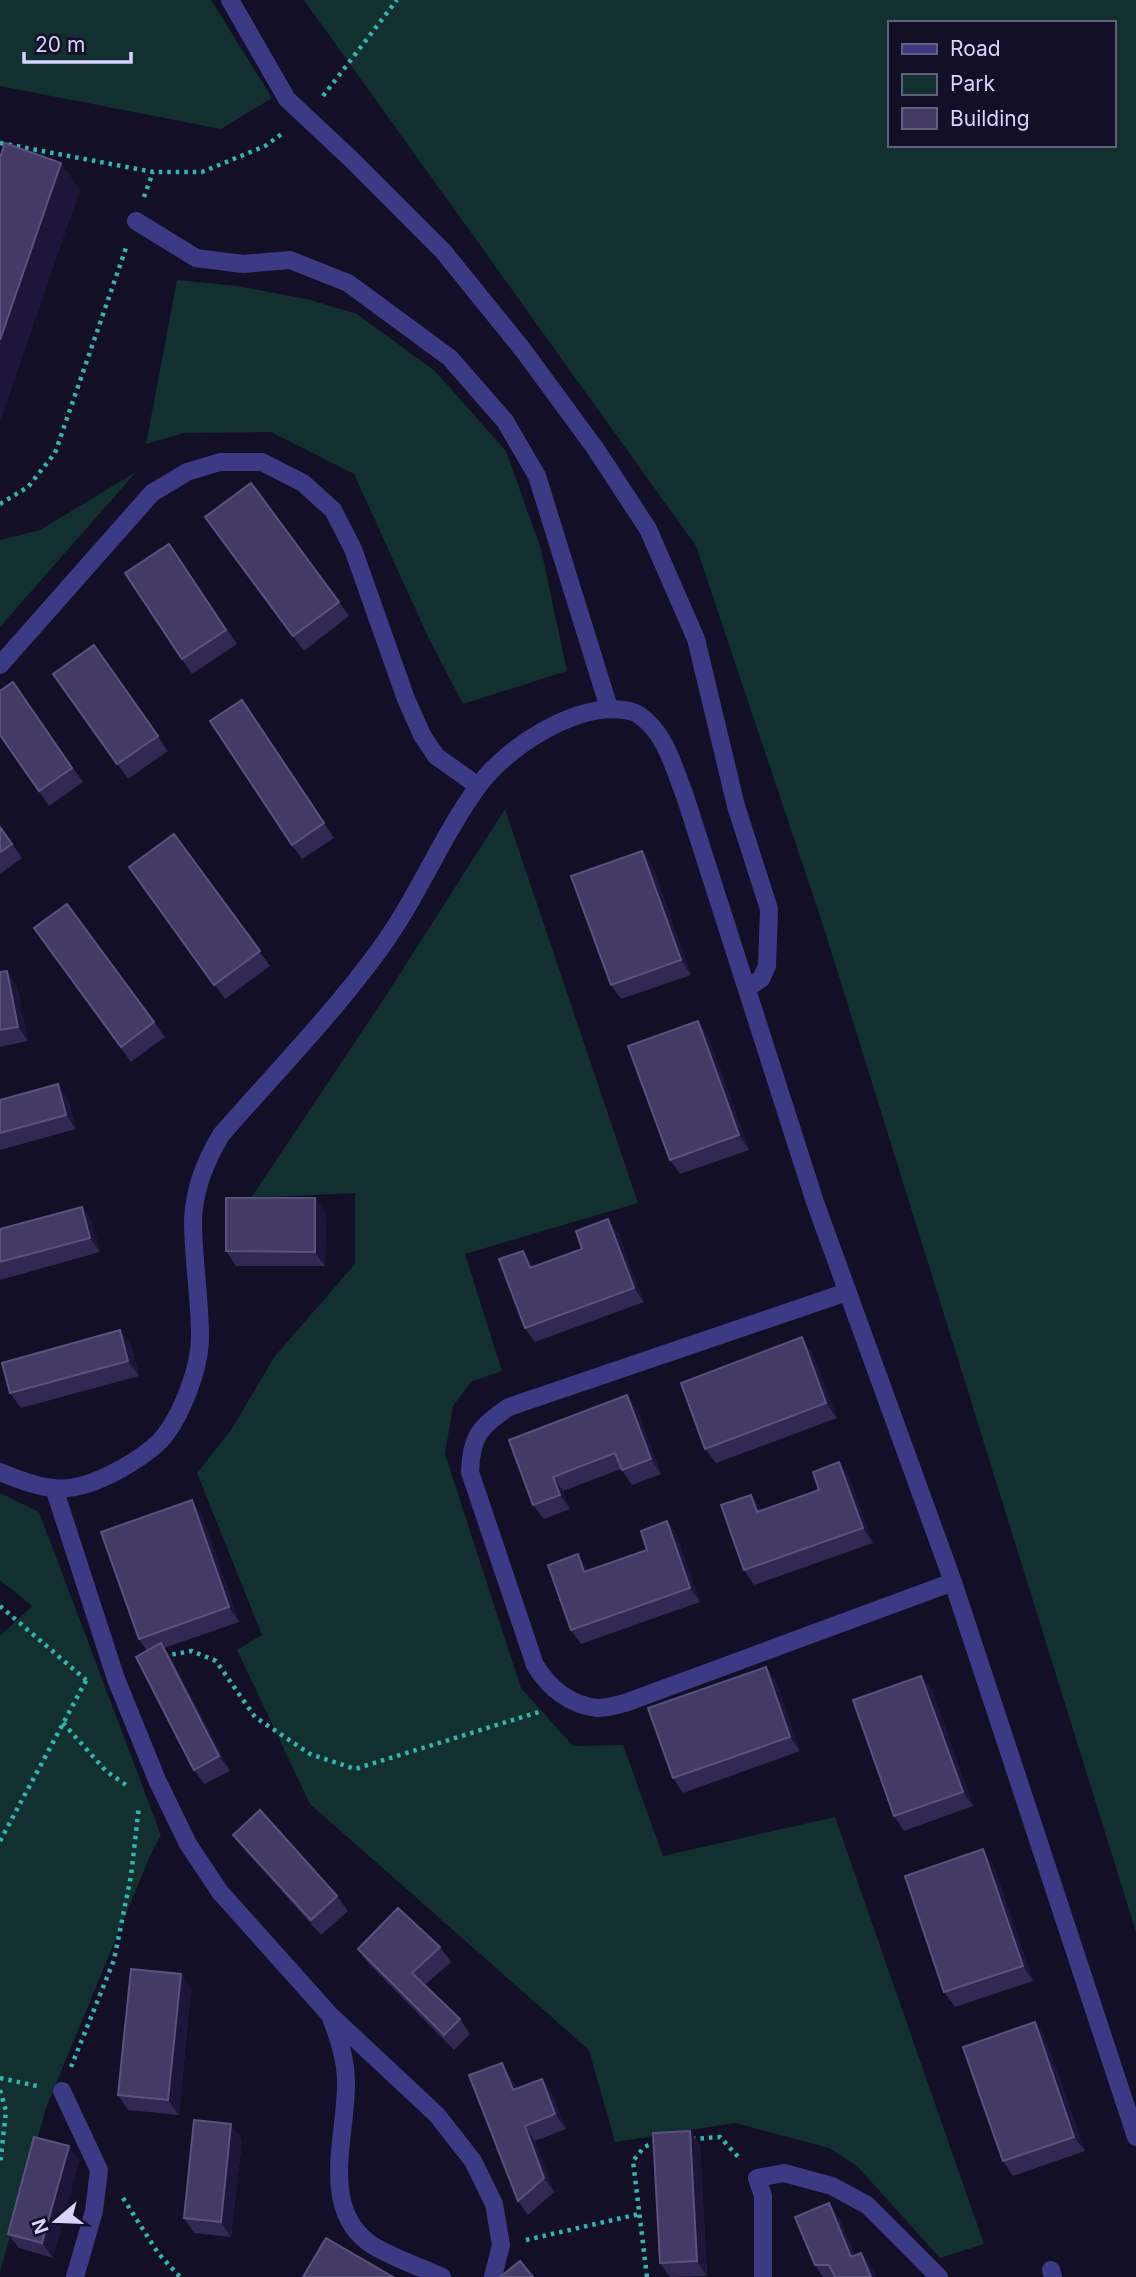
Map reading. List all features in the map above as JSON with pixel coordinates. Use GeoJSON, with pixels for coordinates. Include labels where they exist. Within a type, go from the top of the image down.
{"type":"FeatureCollection","features":[{"type":"Feature","properties":{"kind":"street"},"geometry":{"type":"LineString","coordinates":[[230,0],[287,99],[443,251],[523,350],[595,448],[648,529],[696,639],[717,736],[769,909],[767,966],[761,979],[747,988]]}},
{"type":"Feature","properties":{"kind":"street"},"geometry":{"type":"LineString","coordinates":[[136,221],[197,258],[243,264],[289,260],[348,283],[450,358],[505,421],[537,476],[609,708]]}},
{"type":"Feature","properties":{"kind":"street"},"geometry":{"type":"LineString","coordinates":[[0,665],[152,493],[187,472],[220,462],[262,462],[303,483],[333,510],[353,549],[406,699],[422,735],[436,756],[478,786]]}},
{"type":"Feature","properties":{"kind":"street"},"geometry":{"type":"LineString","coordinates":[[0,1472],[31,1484],[66,1490],[80,1487],[136,1461],[161,1440],[182,1406],[195,1370],[200,1340],[193,1218],[206,1159],[221,1135],[360,976],[394,930],[478,786],[495,765],[552,726],[584,713],[609,708],[636,712],[650,723],[668,750],[685,796],[815,1202],[953,1582],[1136,2137]]}},
{"type":"Feature","properties":{"kind":"street"},"geometry":{"type":"LineString","coordinates":[[848,1292],[509,1407],[477,1434],[470,1454],[470,1472],[535,1665],[545,1681],[561,1695],[575,1702],[598,1708],[625,1703],[953,1582]]}},
{"type":"Feature","properties":{"kind":"street"},"geometry":{"type":"LineString","coordinates":[[54,1488],[112,1665],[157,1780],[188,1844],[220,1892],[330,2015],[438,2115],[473,2161],[494,2204],[501,2245],[493,2277]]}},
{"type":"Feature","properties":{"kind":"street"},"geometry":{"type":"LineString","coordinates":[[330,2015],[340,2040],[346,2081],[339,2171],[342,2207],[353,2227],[370,2243],[442,2277]]}},
{"type":"Feature","properties":{"kind":"street"},"geometry":{"type":"LineString","coordinates":[[62,2091],[99,2170],[94,2211],[75,2277]]}},
{"type":"Feature","properties":{"kind":"street"},"geometry":{"type":"LineString","coordinates":[[763,2277],[763,2196],[757,2178],[784,2173],[832,2186],[867,2205],[939,2277]]}},
{"type":"Feature","properties":{"kind":"path"},"geometry":{"type":"LineString","coordinates":[[0,143],[153,172],[202,172],[265,146],[306,117],[397,0]]}},
{"type":"Feature","properties":{"kind":"path"},"geometry":{"type":"LineString","coordinates":[[0,504],[28,487],[55,453],[153,172]]}},
{"type":"Feature","properties":{"kind":"path"},"geometry":{"type":"LineString","coordinates":[[0,1606],[86,1680]]}},
{"type":"Feature","properties":{"kind":"path"},"geometry":{"type":"LineString","coordinates":[[0,1841],[105,1646]]}},
{"type":"Feature","properties":{"kind":"path"},"geometry":{"type":"LineString","coordinates":[[112,1665],[192,1651],[216,1661],[255,1717],[310,1754],[355,1769],[575,1702]]}},
{"type":"Feature","properties":{"kind":"path"},"geometry":{"type":"LineString","coordinates":[[0,2078],[62,2091],[114,1959],[131,1876],[141,1794],[106,1772],[64,1723]]}},
{"type":"Feature","properties":{"kind":"path"},"geometry":{"type":"LineString","coordinates":[[0,2090],[6,2111],[0,2165]]}},
{"type":"Feature","properties":{"kind":"path"},"geometry":{"type":"LineString","coordinates":[[682,2139],[720,2137],[757,2178]]}},
{"type":"Feature","properties":{"kind":"path"},"geometry":{"type":"LineString","coordinates":[[647,2277],[633,2161],[644,2147],[656,2141],[669,2140]]}},
{"type":"Feature","properties":{"kind":"path"},"geometry":{"type":"LineString","coordinates":[[123,2197],[158,2253],[180,2277]]}},
{"type":"Feature","properties":{"kind":"path"},"geometry":{"type":"LineString","coordinates":[[501,2245],[639,2214]]}},
{"type":"Feature","properties":{"kind":"green space"},"geometry":{"type":"Polygon","coordinates":[[[0,0],[211,0],[272,98],[221,129],[0,86],[0,0]]]}},
{"type":"Feature","properties":{"kind":"green space"},"geometry":{"type":"Polygon","coordinates":[[[304,0],[1136,0],[1136,1932],[823,925],[696,546],[304,0]]]}},
{"type":"Feature","properties":{"kind":"green space"},"geometry":{"type":"Polygon","coordinates":[[[177,280],[237,286],[307,299],[357,314],[435,371],[506,451],[541,549],[567,671],[463,704],[429,639],[354,474],[271,432],[184,433],[146,444],[177,280]]]}},
{"type":"Feature","properties":{"kind":"green space"},"geometry":{"type":"Polygon","coordinates":[[[136,472],[0,627],[0,540],[40,530],[136,472]]]}},
{"type":"Feature","properties":{"kind":"green space"},"geometry":{"type":"Polygon","coordinates":[[[505,809],[638,1203],[465,1254],[502,1371],[471,1382],[453,1406],[445,1454],[521,1688],[573,1746],[623,1745],[663,1856],[835,1817],[984,2244],[940,2258],[857,2166],[829,2148],[735,2123],[615,2142],[589,2050],[310,1804],[237,1650],[262,1635],[197,1473],[231,1430],[275,1356],[355,1264],[355,1193],[251,1198],[389,991],[505,809]]]}},
{"type":"Feature","properties":{"kind":"green space"},"geometry":{"type":"Polygon","coordinates":[[[0,1493],[39,1512],[161,1835],[46,2108],[0,2272],[0,1636],[32,1606],[0,1580],[0,1493]]]}},
{"type":"Feature","properties":{"kind":"building"},"geometry":{"type":"Polygon","coordinates":[[[5,143],[61,163],[0,340],[0,158],[5,143]]]}},
{"type":"Feature","properties":{"kind":"building"},"geometry":{"type":"Polygon","coordinates":[[[251,483],[339,602],[293,636],[205,517],[251,483]]]}},
{"type":"Feature","properties":{"kind":"building"},"geometry":{"type":"Polygon","coordinates":[[[169,544],[226,630],[182,659],[125,573],[169,544]]]}},
{"type":"Feature","properties":{"kind":"building"},"geometry":{"type":"Polygon","coordinates":[[[94,645],[158,736],[117,764],[53,674],[94,645]]]}},
{"type":"Feature","properties":{"kind":"building"},"geometry":{"type":"Polygon","coordinates":[[[13,682],[72,768],[39,791],[0,735],[0,691],[13,682]]]}},
{"type":"Feature","properties":{"kind":"building"},"geometry":{"type":"Polygon","coordinates":[[[242,700],[324,823],[292,845],[210,721],[242,700]]]}},
{"type":"Feature","properties":{"kind":"building"},"geometry":{"type":"Polygon","coordinates":[[[0,827],[12,844],[0,852],[0,827]]]}},
{"type":"Feature","properties":{"kind":"building"},"geometry":{"type":"Polygon","coordinates":[[[174,834],[260,951],[214,985],[129,867],[174,834]]]}},
{"type":"Feature","properties":{"kind":"building"},"geometry":{"type":"Polygon","coordinates":[[[642,851],[681,960],[611,985],[571,876],[642,851]]]}},
{"type":"Feature","properties":{"kind":"building"},"geometry":{"type":"Polygon","coordinates":[[[67,904],[154,1022],[121,1047],[34,928],[67,904]]]}},
{"type":"Feature","properties":{"kind":"building"},"geometry":{"type":"Polygon","coordinates":[[[7,971],[18,1027],[0,1030],[0,972],[7,971]]]}},
{"type":"Feature","properties":{"kind":"building"},"geometry":{"type":"Polygon","coordinates":[[[698,1021],[739,1135],[670,1160],[628,1046],[698,1021]]]}},
{"type":"Feature","properties":{"kind":"building"},"geometry":{"type":"Polygon","coordinates":[[[58,1084],[66,1115],[0,1133],[0,1100],[58,1084]]]}},
{"type":"Feature","properties":{"kind":"building"},"geometry":{"type":"Polygon","coordinates":[[[226,1198],[315,1198],[315,1252],[226,1251],[226,1198]]]}},
{"type":"Feature","properties":{"kind":"building"},"geometry":{"type":"Polygon","coordinates":[[[82,1207],[90,1238],[0,1262],[0,1229],[82,1207]]]}},
{"type":"Feature","properties":{"kind":"building"},"geometry":{"type":"Polygon","coordinates":[[[608,1219],[634,1288],[525,1328],[499,1259],[523,1251],[530,1268],[582,1249],[576,1231],[608,1219]]]}},
{"type":"Feature","properties":{"kind":"building"},"geometry":{"type":"Polygon","coordinates":[[[120,1330],[128,1361],[10,1393],[2,1363],[120,1330]]]}},
{"type":"Feature","properties":{"kind":"building"},"geometry":{"type":"Polygon","coordinates":[[[802,1337],[826,1403],[705,1449],[681,1383],[802,1337]]]}},
{"type":"Feature","properties":{"kind":"building"},"geometry":{"type":"Polygon","coordinates":[[[627,1395],[651,1459],[622,1470],[615,1453],[553,1477],[560,1495],[533,1505],[509,1440],[627,1395]]]}},
{"type":"Feature","properties":{"kind":"building"},"geometry":{"type":"Polygon","coordinates":[[[839,1462],[863,1528],[744,1570],[721,1505],[751,1495],[757,1512],[819,1490],[813,1472],[839,1462]]]}},
{"type":"Feature","properties":{"kind":"building"},"geometry":{"type":"Polygon","coordinates":[[[192,1500],[229,1607],[139,1639],[101,1532],[192,1500]]]}},
{"type":"Feature","properties":{"kind":"building"},"geometry":{"type":"Polygon","coordinates":[[[667,1521],[690,1588],[571,1630],[548,1565],[578,1554],[584,1572],[647,1550],[641,1531],[667,1521]]]}},
{"type":"Feature","properties":{"kind":"building"},"geometry":{"type":"Polygon","coordinates":[[[161,1643],[219,1756],[194,1770],[136,1657],[161,1643]]]}},
{"type":"Feature","properties":{"kind":"building"},"geometry":{"type":"Polygon","coordinates":[[[766,1667],[790,1737],[673,1778],[648,1708],[766,1667]]]}},
{"type":"Feature","properties":{"kind":"building"},"geometry":{"type":"Polygon","coordinates":[[[921,1676],[963,1792],[894,1816],[853,1700],[921,1676]]]}},
{"type":"Feature","properties":{"kind":"building"},"geometry":{"type":"Polygon","coordinates":[[[260,1810],[337,1896],[311,1920],[233,1835],[260,1810]]]}},
{"type":"Feature","properties":{"kind":"building"},"geometry":{"type":"Polygon","coordinates":[[[983,1849],[1023,1966],[944,1992],[905,1876],[983,1849]]]}},
{"type":"Feature","properties":{"kind":"building"},"geometry":{"type":"Polygon","coordinates":[[[398,1908],[440,1947],[412,1973],[460,2019],[444,2035],[358,1949],[398,1908]]]}},
{"type":"Feature","properties":{"kind":"building"},"geometry":{"type":"Polygon","coordinates":[[[131,1969],[181,1974],[168,2100],[118,2095],[131,1969]]]}},
{"type":"Feature","properties":{"kind":"building"},"geometry":{"type":"Polygon","coordinates":[[[1035,2022],[1074,2137],[1003,2161],[963,2047],[1035,2022]]]}},
{"type":"Feature","properties":{"kind":"building"},"geometry":{"type":"Polygon","coordinates":[[[502,2063],[513,2090],[542,2079],[555,2114],[525,2126],[544,2178],[518,2201],[469,2075],[502,2063]]]}},
{"type":"Feature","properties":{"kind":"building"},"geometry":{"type":"Polygon","coordinates":[[[194,2120],[231,2124],[221,2222],[184,2218],[194,2120]]]}},
{"type":"Feature","properties":{"kind":"building"},"geometry":{"type":"Polygon","coordinates":[[[690,2131],[697,2261],[660,2263],[653,2133],[690,2131]]]}},
{"type":"Feature","properties":{"kind":"building"},"geometry":{"type":"Polygon","coordinates":[[[34,2137],[69,2146],[42,2243],[8,2234],[34,2137]]]}},
{"type":"Feature","properties":{"kind":"building"},"geometry":{"type":"Polygon","coordinates":[[[829,2203],[851,2257],[861,2253],[871,2277],[835,2277],[829,2265],[815,2265],[795,2217],[829,2203]]]}},
{"type":"Feature","properties":{"kind":"building"},"geometry":{"type":"Polygon","coordinates":[[[326,2238],[393,2277],[303,2277],[326,2238]]]}},
{"type":"Feature","properties":{"kind":"building"},"geometry":{"type":"Polygon","coordinates":[[[520,2261],[533,2277],[500,2277],[520,2261]]]}}]}
